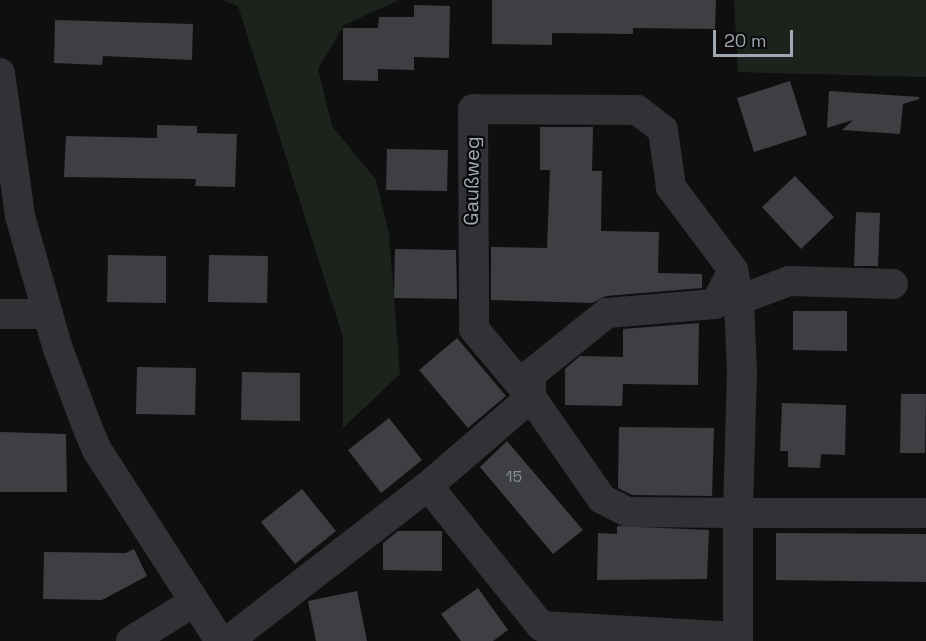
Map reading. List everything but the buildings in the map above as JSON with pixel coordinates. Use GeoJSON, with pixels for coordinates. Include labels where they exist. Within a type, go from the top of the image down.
{"type":"FeatureCollection","features":[{"type":"Feature","properties":{"kind":"street"},"geometry":{"type":"LineString","coordinates":[[0,73],[20,216],[48,314],[97,450],[192,603],[220,641]]}},
{"type":"Feature","properties":{"kind":"street","name":"Gaußweg"},"geometry":{"type":"LineString","coordinates":[[531,397],[474,329],[473,109],[637,110],[663,130],[670,187],[732,270]]}},
{"type":"Feature","properties":{"kind":"street"},"geometry":{"type":"LineString","coordinates":[[428,486],[541,627],[738,639],[738,513],[742,373],[740,300],[732,270]]}},
{"type":"Feature","properties":{"kind":"street"},"geometry":{"type":"LineString","coordinates":[[732,270],[715,304],[607,312],[531,374],[531,397],[602,500],[628,512],[926,513]]}},
{"type":"Feature","properties":{"kind":"street"},"geometry":{"type":"LineString","coordinates":[[740,300],[789,281],[893,284]]}},
{"type":"Feature","properties":{"kind":"street"},"geometry":{"type":"LineString","coordinates":[[0,314],[48,314]]}},
{"type":"Feature","properties":{"kind":"street"},"geometry":{"type":"LineString","coordinates":[[228,641],[428,486],[531,397]]}},
{"type":"Feature","properties":{"kind":"street"},"geometry":{"type":"LineString","coordinates":[[131,641],[192,603]]}},
{"type":"Feature","properties":{"kind":"shaded area"},"geometry":{"type":"Polygon","coordinates":[[[222,0],[399,0],[344,25],[318,69],[332,126],[376,180],[389,234],[400,374],[343,428],[343,337],[238,6],[222,0]]]}},
{"type":"Feature","properties":{"kind":"shaded area"},"geometry":{"type":"Polygon","coordinates":[[[734,0],[926,0],[926,77],[738,72],[734,0]]]}}]}
